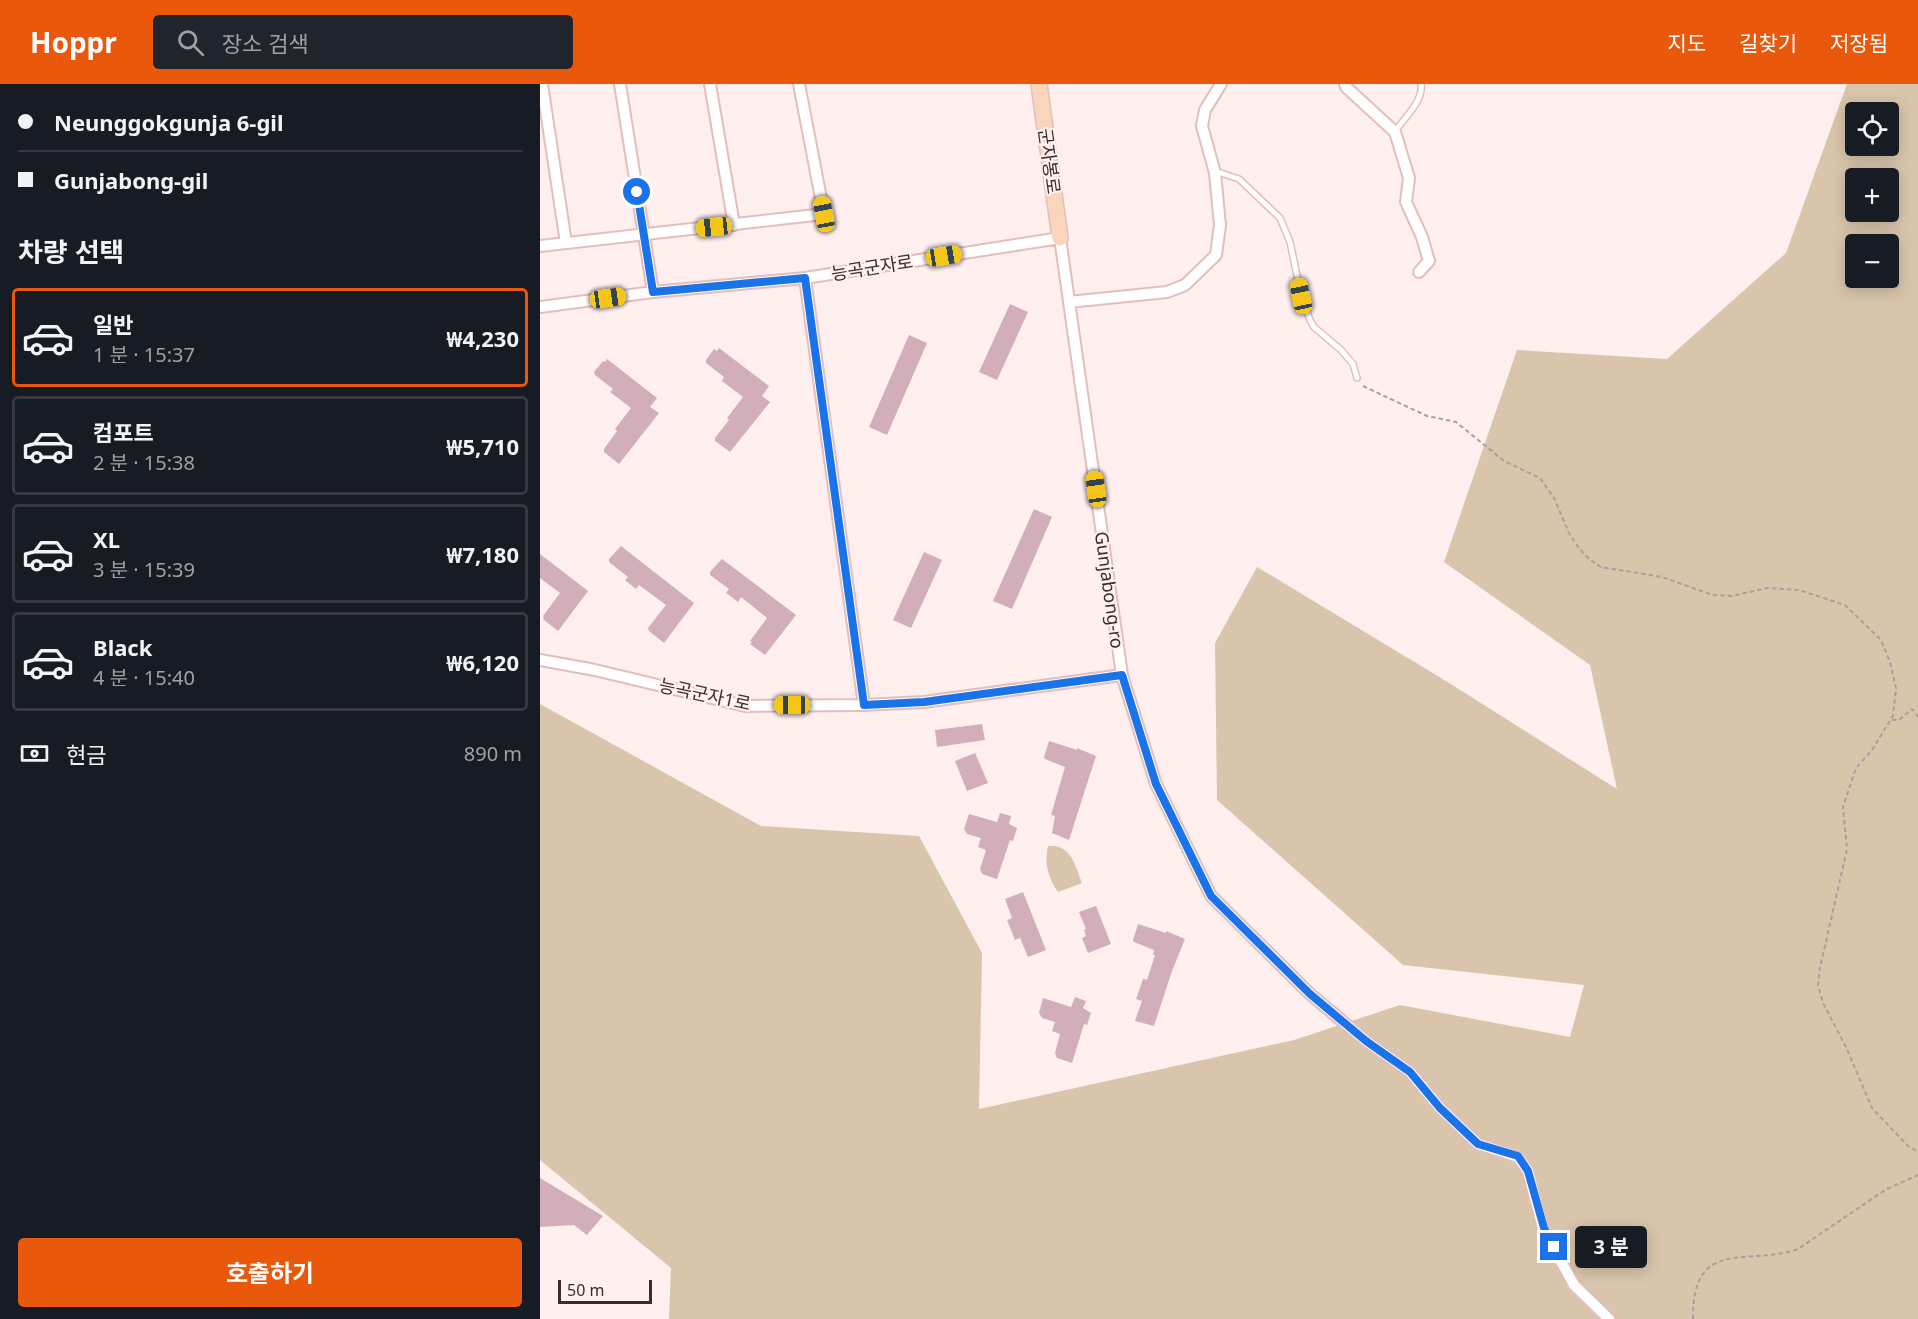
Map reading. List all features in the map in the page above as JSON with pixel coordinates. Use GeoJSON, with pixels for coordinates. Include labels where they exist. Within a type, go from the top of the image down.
{"type":"FeatureCollection","features":[{"type":"Feature","properties":{"kind":"main road","name":"군자봉로"},"geometry":{"type":"LineString","coordinates":[[1039,84],[1060,238]]}},
{"type":"Feature","properties":{"kind":"street"},"geometry":{"type":"LineString","coordinates":[[542,84],[566,243]]}},
{"type":"Feature","properties":{"kind":"street"},"geometry":{"type":"LineString","coordinates":[[620,84],[653,292]]}},
{"type":"Feature","properties":{"kind":"street"},"geometry":{"type":"LineString","coordinates":[[710,84],[734,225]]}},
{"type":"Feature","properties":{"kind":"street"},"geometry":{"type":"LineString","coordinates":[[540,246],[824,214],[799,84]]}},
{"type":"Feature","properties":{"kind":"street"},"geometry":{"type":"LineString","coordinates":[[1069,302],[1167,292],[1185,285],[1216,255],[1220,225],[1215,171],[1202,126],[1205,110],[1221,84]]}},
{"type":"Feature","properties":{"kind":"street"},"geometry":{"type":"LineString","coordinates":[[1345,84],[1395,132],[1409,178],[1406,202],[1422,237],[1429,261],[1419,272]]}},
{"type":"Feature","properties":{"kind":"street","name":"능곡군자로"},"geometry":{"type":"LineString","coordinates":[[540,308],[653,292],[805,278],[1060,238]]}},
{"type":"Feature","properties":{"kind":"street","name":"Gunjabong-ro"},"geometry":{"type":"LineString","coordinates":[[1060,238],[1122,675],[1156,784],[1211,896],[1310,994],[1366,1041],[1410,1072],[1440,1108],[1478,1144],[1518,1156],[1528,1171],[1544,1228],[1574,1285],[1609,1319]]}},
{"type":"Feature","properties":{"kind":"street"},"geometry":{"type":"LineString","coordinates":[[805,278],[864,705]]}},
{"type":"Feature","properties":{"kind":"street","name":"능곡군자1로"},"geometry":{"type":"LineString","coordinates":[[540,660],[595,670],[745,706],[924,702],[1122,675]]}},
{"type":"Feature","properties":{"kind":"lane"},"geometry":{"type":"LineString","coordinates":[[1395,132],[1417,101],[1422,89],[1421,84]]}},
{"type":"Feature","properties":{"kind":"lane"},"geometry":{"type":"LineString","coordinates":[[1215,171],[1239,179],[1280,218],[1290,242],[1301,296],[1310,320],[1314,327],[1341,350],[1353,364],[1357,378]]}},
{"type":"Feature","properties":{"kind":"path"},"geometry":{"type":"LineString","coordinates":[[1357,378],[1361,385],[1416,412],[1437,420],[1456,422],[1504,461],[1540,478],[1554,498],[1569,533],[1578,547],[1589,559],[1601,567],[1662,577],[1713,595],[1732,596],[1767,588],[1788,588],[1815,595],[1845,605],[1872,630],[1885,646],[1896,688],[1892,720],[1872,750],[1856,768],[1843,807],[1847,849],[1818,985],[1823,1003],[1847,1049],[1872,1108],[1908,1146],[1918,1152]]}},
{"type":"Feature","properties":{"kind":"path"},"geometry":{"type":"LineString","coordinates":[[1892,720],[1899,720],[1912,709],[1918,717]]}},
{"type":"Feature","properties":{"kind":"path"},"geometry":{"type":"LineString","coordinates":[[1693,1319],[1695,1288],[1709,1269],[1717,1263],[1730,1258],[1785,1253],[1798,1249],[1885,1190],[1918,1175]]}},
{"type":"Feature","properties":{"kind":"shaded area"},"geometry":{"type":"Polygon","coordinates":[[[1847,84],[1918,84],[1918,1319],[669,1319],[671,1268],[540,1160],[540,704],[761,826],[919,836],[982,953],[979,1109],[1294,1040],[1400,1005],[1570,1037],[1584,985],[1403,965],[1217,800],[1215,643],[1257,567],[1446,681],[1617,789],[1590,665],[1444,562],[1517,350],[1667,359],[1786,253],[1847,84]]]}},
{"type":"Feature","properties":{"kind":"shaded area"},"geometry":{"type":"Polygon","coordinates":[[[1048,846],[1056,846],[1067,852],[1082,883],[1058,892],[1048,870],[1046,858],[1048,846]]]}},
{"type":"Feature","properties":{"kind":"building"},"geometry":{"type":"Polygon","coordinates":[[[1010,304],[1028,312],[997,380],[979,372],[1010,304]]]}},
{"type":"Feature","properties":{"kind":"building"},"geometry":{"type":"Polygon","coordinates":[[[909,335],[927,343],[887,435],[869,427],[909,335]]]}},
{"type":"Feature","properties":{"kind":"building"},"geometry":{"type":"Polygon","coordinates":[[[719,348],[769,386],[762,396],[770,402],[730,452],[715,441],[715,438],[743,397],[722,381],[724,377],[706,363],[714,349],[717,351],[719,348]]]}},
{"type":"Feature","properties":{"kind":"building"},"geometry":{"type":"Polygon","coordinates":[[[607,359],[657,398],[650,407],[659,413],[619,464],[604,452],[604,449],[617,431],[615,429],[631,408],[610,392],[613,389],[595,375],[594,372],[607,359]]]}},
{"type":"Feature","properties":{"kind":"building"},"geometry":{"type":"Polygon","coordinates":[[[1034,509],[1052,517],[1012,609],[993,601],[1034,509]]]}},
{"type":"Feature","properties":{"kind":"building"},"geometry":{"type":"Polygon","coordinates":[[[621,546],[694,603],[664,643],[648,628],[666,605],[639,585],[636,589],[625,580],[628,577],[609,562],[621,546]]]}},
{"type":"Feature","properties":{"kind":"building"},"geometry":{"type":"Polygon","coordinates":[[[924,552],[942,560],[911,628],[893,620],[924,552]]]}},
{"type":"Feature","properties":{"kind":"building"},"geometry":{"type":"Polygon","coordinates":[[[540,554],[588,591],[558,631],[543,619],[560,593],[540,578],[540,554]]]}},
{"type":"Feature","properties":{"kind":"building"},"geometry":{"type":"Polygon","coordinates":[[[722,559],[796,615],[765,655],[750,644],[752,642],[750,641],[767,618],[741,597],[738,602],[726,593],[729,589],[710,575],[722,559]]]}},
{"type":"Feature","properties":{"kind":"building"},"geometry":{"type":"Polygon","coordinates":[[[982,724],[985,740],[937,747],[935,730],[982,724]]]}},
{"type":"Feature","properties":{"kind":"building"},"geometry":{"type":"Polygon","coordinates":[[[1049,741],[1077,750],[1077,748],[1096,756],[1069,840],[1052,833],[1055,816],[1051,815],[1065,767],[1045,759],[1049,741]]]}},
{"type":"Feature","properties":{"kind":"building"},"geometry":{"type":"Polygon","coordinates":[[[975,753],[988,783],[967,791],[955,761],[975,753]]]}},
{"type":"Feature","properties":{"kind":"building"},"geometry":{"type":"Polygon","coordinates":[[[1000,813],[1011,816],[1009,824],[1017,828],[1013,841],[1010,840],[997,879],[982,874],[980,869],[986,850],[978,847],[981,838],[967,834],[964,829],[969,814],[997,822],[1000,813]]]}},
{"type":"Feature","properties":{"kind":"building"},"geometry":{"type":"Polygon","coordinates":[[[1023,892],[1046,950],[1028,957],[1020,938],[1015,940],[1007,920],[1012,918],[1005,899],[1023,892]]]}},
{"type":"Feature","properties":{"kind":"building"},"geometry":{"type":"Polygon","coordinates":[[[1096,906],[1111,944],[1088,953],[1082,938],[1086,936],[1084,930],[1086,929],[1079,912],[1096,906]]]}},
{"type":"Feature","properties":{"kind":"building"},"geometry":{"type":"Polygon","coordinates":[[[1138,924],[1166,933],[1166,931],[1185,939],[1154,1026],[1135,1021],[1142,1001],[1136,999],[1143,979],[1147,980],[1155,955],[1153,955],[1154,950],[1134,942],[1138,924]]]}},
{"type":"Feature","properties":{"kind":"building"},"geometry":{"type":"Polygon","coordinates":[[[1075,997],[1086,1001],[1083,1008],[1091,1013],[1087,1025],[1084,1024],[1072,1063],[1057,1058],[1055,1053],[1060,1034],[1052,1031],[1055,1022],[1042,1018],[1039,1013],[1043,998],[1071,1007],[1075,997]]]}},
{"type":"Feature","properties":{"kind":"building"},"geometry":{"type":"Polygon","coordinates":[[[540,1178],[603,1216],[587,1235],[574,1225],[540,1227],[540,1178]]]}},
{"type":"Feature","properties":{"kind":"route"},"geometry":{"type":"LineString","coordinates":[[637,192],[653,292],[805,278],[864,705],[924,702],[1122,675],[1156,784],[1211,896],[1310,994],[1366,1041],[1410,1072],[1440,1108],[1478,1144],[1518,1156],[1528,1171],[1544,1228],[1554,1247]]}}]}
